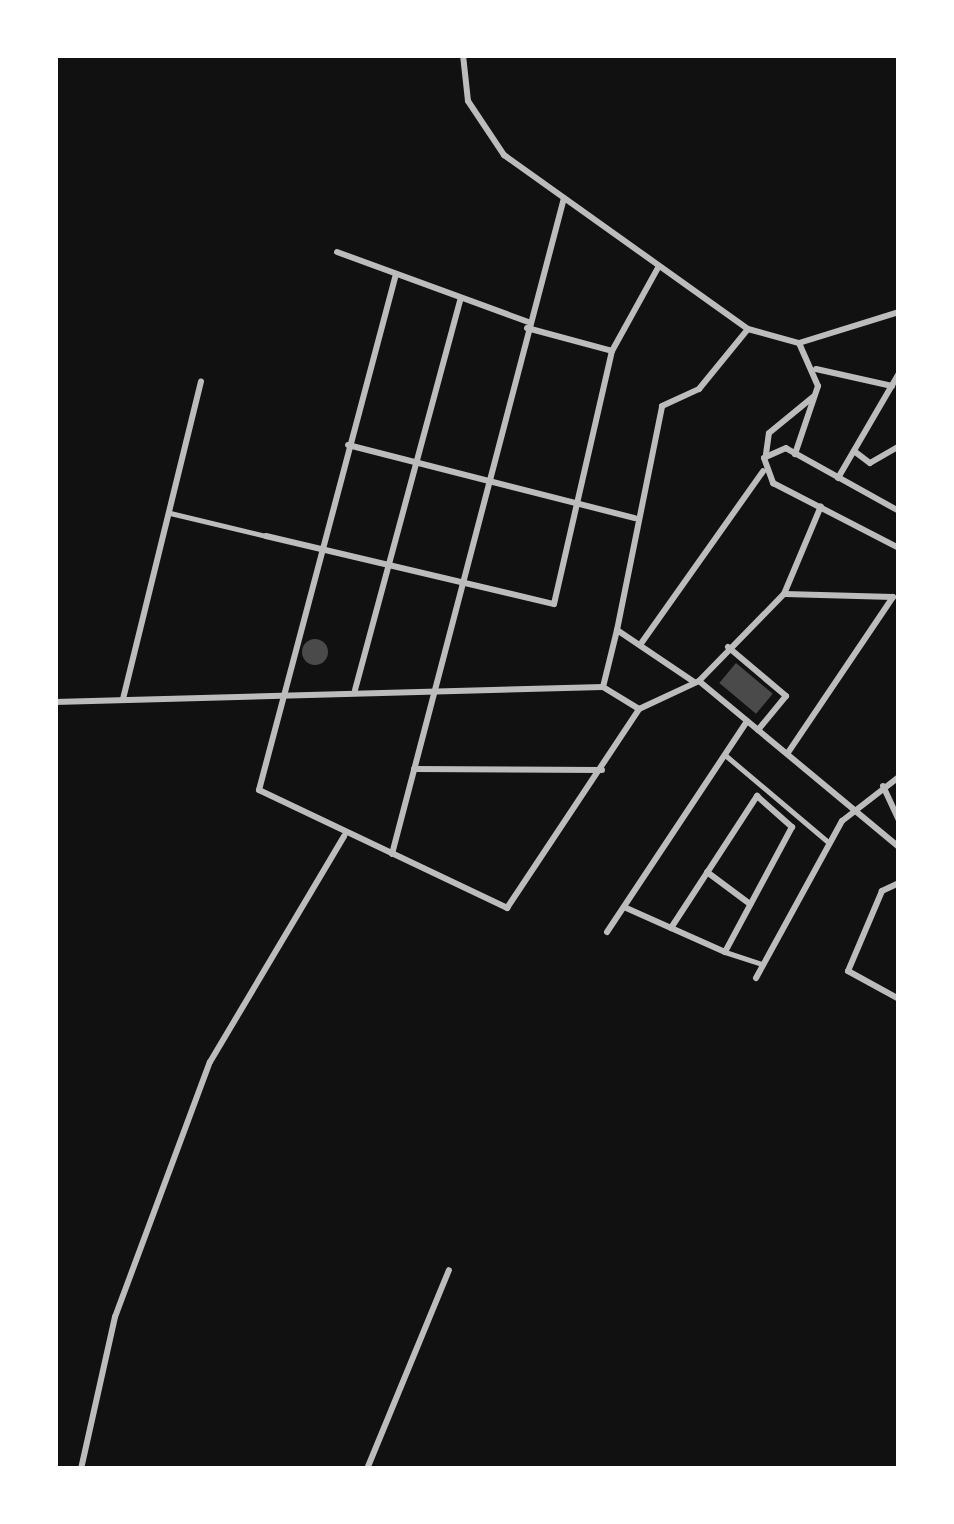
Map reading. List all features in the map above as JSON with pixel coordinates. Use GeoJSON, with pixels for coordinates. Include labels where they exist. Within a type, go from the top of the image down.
{"type":"FeatureCollection","features":[{"type":"Feature","properties":{"kind":"street"},"geometry":{"type":"LineString","coordinates":[[463,55],[482,132],[564,198],[748,329],[798,343],[899,312]]}},
{"type":"Feature","properties":{"kind":"street"},"geometry":{"type":"LineString","coordinates":[[392,854],[431,686],[564,198]]}},
{"type":"Feature","properties":{"kind":"street"},"geometry":{"type":"LineString","coordinates":[[337,252],[528,325],[612,351]]}},
{"type":"Feature","properties":{"kind":"street"},"geometry":{"type":"LineString","coordinates":[[170,512],[554,604],[612,351],[660,266]]}},
{"type":"Feature","properties":{"kind":"street"},"geometry":{"type":"LineString","coordinates":[[396,274],[281,694],[259,790],[344,836],[507,908],[639,710],[697,682],[784,594],[821,506]]}},
{"type":"Feature","properties":{"kind":"street"},"geometry":{"type":"LineString","coordinates":[[354,690],[461,298]]}},
{"type":"Feature","properties":{"kind":"street"},"geometry":{"type":"LineString","coordinates":[[602,687],[617,630],[635,518],[662,406],[699,388],[748,329]]}},
{"type":"Feature","properties":{"kind":"street"},"geometry":{"type":"LineString","coordinates":[[795,454],[814,396],[816,370],[798,343]]}},
{"type":"Feature","properties":{"kind":"street"},"geometry":{"type":"LineString","coordinates":[[816,370],[892,386]]}},
{"type":"Feature","properties":{"kind":"street"},"geometry":{"type":"LineString","coordinates":[[838,478],[899,373]]}},
{"type":"Feature","properties":{"kind":"street"},"geometry":{"type":"LineString","coordinates":[[123,699],[202,382]]}},
{"type":"Feature","properties":{"kind":"street"},"geometry":{"type":"LineString","coordinates":[[640,645],[763,471],[769,432],[814,396]]}},
{"type":"Feature","properties":{"kind":"street"},"geometry":{"type":"LineString","coordinates":[[348,444],[635,518]]}},
{"type":"Feature","properties":{"kind":"street"},"geometry":{"type":"LineString","coordinates":[[854,452],[870,462],[899,446]]}},
{"type":"Feature","properties":{"kind":"street"},"geometry":{"type":"LineString","coordinates":[[766,454],[795,454],[899,512]]}},
{"type":"Feature","properties":{"kind":"street"},"geometry":{"type":"LineString","coordinates":[[763,471],[899,548]]}},
{"type":"Feature","properties":{"kind":"street"},"geometry":{"type":"LineString","coordinates":[[787,754],[896,597],[899,586]]}},
{"type":"Feature","properties":{"kind":"street"},"geometry":{"type":"LineString","coordinates":[[784,594],[896,597]]}},
{"type":"Feature","properties":{"kind":"street"},"geometry":{"type":"LineString","coordinates":[[617,630],[697,682],[899,847]]}},
{"type":"Feature","properties":{"kind":"street"},"geometry":{"type":"LineString","coordinates":[[728,648],[786,696],[758,730]]}},
{"type":"Feature","properties":{"kind":"street"},"geometry":{"type":"LineString","coordinates":[[55,702],[431,686],[602,687],[639,710]]}},
{"type":"Feature","properties":{"kind":"street"},"geometry":{"type":"LineString","coordinates":[[607,932],[747,721]]}},
{"type":"Feature","properties":{"kind":"street"},"geometry":{"type":"LineString","coordinates":[[725,755],[828,843]]}},
{"type":"Feature","properties":{"kind":"street"},"geometry":{"type":"LineString","coordinates":[[414,769],[602,770]]}},
{"type":"Feature","properties":{"kind":"street"},"geometry":{"type":"LineString","coordinates":[[756,978],[828,843],[854,810],[899,777]]}},
{"type":"Feature","properties":{"kind":"street"},"geometry":{"type":"LineString","coordinates":[[883,786],[899,821]]}},
{"type":"Feature","properties":{"kind":"street"},"geometry":{"type":"LineString","coordinates":[[670,928],[757,796],[792,828],[726,952]]}},
{"type":"Feature","properties":{"kind":"street"},"geometry":{"type":"LineString","coordinates":[[82,1469],[115,1317],[210,1062],[344,836]]}},
{"type":"Feature","properties":{"kind":"street"},"geometry":{"type":"LineString","coordinates":[[707,872],[750,905]]}},
{"type":"Feature","properties":{"kind":"street"},"geometry":{"type":"LineString","coordinates":[[899,883],[882,892],[848,971],[899,998]]}},
{"type":"Feature","properties":{"kind":"street"},"geometry":{"type":"LineString","coordinates":[[624,907],[763,964]]}},
{"type":"Feature","properties":{"kind":"street"},"geometry":{"type":"LineString","coordinates":[[368,1469],[449,1270]]}},
{"type":"Feature","properties":{"kind":"building"},"geometry":{"type":"Polygon","coordinates":[[[315,639],[324,643],[328,652],[324,661],[315,665],[306,661],[302,652],[306,643],[315,639]]]}},
{"type":"Feature","properties":{"kind":"building"},"geometry":{"type":"Polygon","coordinates":[[[736,663],[773,694],[756,714],[719,683],[736,663]]]}}]}
